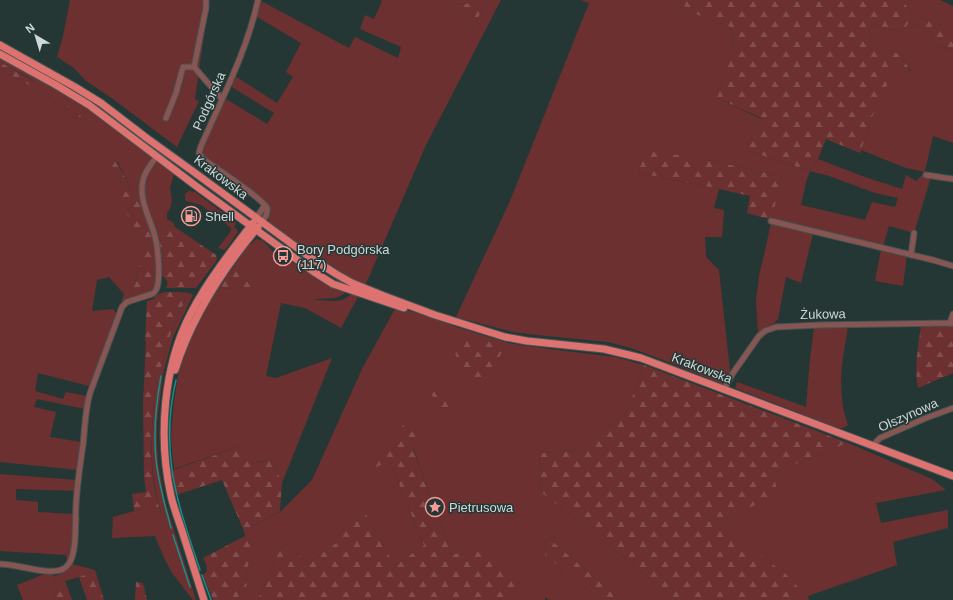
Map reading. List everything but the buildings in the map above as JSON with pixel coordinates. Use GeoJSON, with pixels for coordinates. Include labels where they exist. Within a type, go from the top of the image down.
{"type":"FeatureCollection","features":[{"type":"Feature","properties":{"kind":"main road","name":"Krakowska"},"geometry":{"type":"LineString","coordinates":[[0,45],[101,103],[311,258],[336,274],[361,287],[435,315],[492,333],[520,340],[628,354],[953,476]]}},
{"type":"Feature","properties":{"kind":"main road","name":"Krakowska"},"geometry":{"type":"LineString","coordinates":[[0,54],[89,105],[238,217],[309,269],[333,284],[383,302],[435,315]]}},
{"type":"Feature","properties":{"kind":"main road"},"geometry":{"type":"LineString","coordinates":[[238,217],[243,227],[243,235]]}},
{"type":"Feature","properties":{"kind":"main road"},"geometry":{"type":"LineString","coordinates":[[168,391],[184,344],[207,297],[259,220]]}},
{"type":"Feature","properties":{"kind":"main road"},"geometry":{"type":"LineString","coordinates":[[204,600],[172,498],[167,476],[164,438],[170,373],[181,334],[190,313],[243,235],[253,228]]}},
{"type":"Feature","properties":{"kind":"street"},"geometry":{"type":"LineString","coordinates":[[194,66],[206,8],[206,0]]}},
{"type":"Feature","properties":{"kind":"street","name":"Podgórska"},"geometry":{"type":"LineString","coordinates":[[258,0],[242,55],[199,153],[202,158],[265,205],[259,220]]}},
{"type":"Feature","properties":{"kind":"street"},"geometry":{"type":"LineString","coordinates":[[194,66],[222,99]]}},
{"type":"Feature","properties":{"kind":"street"},"geometry":{"type":"LineString","coordinates":[[166,118],[176,93],[183,67],[194,66]]}},
{"type":"Feature","properties":{"kind":"street"},"geometry":{"type":"LineString","coordinates":[[0,564],[51,571],[65,568],[71,560],[85,419],[90,394],[122,307],[126,303],[148,296],[155,292],[158,286],[159,272],[156,241],[146,213],[142,193],[146,171],[157,156]]}},
{"type":"Feature","properties":{"kind":"street"},"geometry":{"type":"LineString","coordinates":[[926,175],[953,179]]}},
{"type":"Feature","properties":{"kind":"street"},"geometry":{"type":"LineString","coordinates":[[772,221],[953,266]]}},
{"type":"Feature","properties":{"kind":"street"},"geometry":{"type":"LineString","coordinates":[[911,255],[914,233]]}},
{"type":"Feature","properties":{"kind":"street"},"geometry":{"type":"LineString","coordinates":[[951,323],[953,314]]}},
{"type":"Feature","properties":{"kind":"street","name":"Żukowa"},"geometry":{"type":"LineString","coordinates":[[724,389],[733,373],[759,336],[765,331],[776,327],[951,323]]}},
{"type":"Feature","properties":{"kind":"street","name":"Olszynowa"},"geometry":{"type":"LineString","coordinates":[[874,446],[880,438],[953,408]]}},
{"type":"Feature","properties":{"kind":"green space"},"geometry":{"type":"Polygon","coordinates":[[[70,0],[209,0],[195,99],[199,101],[177,147],[113,99],[86,81],[74,68],[57,57],[70,0]]]}},
{"type":"Feature","properties":{"kind":"green space"},"geometry":{"type":"Polygon","coordinates":[[[380,0],[480,0],[478,4],[450,3],[450,9],[466,15],[474,26],[487,0],[501,0],[426,145],[365,286],[352,280],[305,250],[270,224],[266,202],[204,158],[201,151],[226,99],[267,124],[274,113],[230,86],[235,76],[277,103],[293,77],[286,72],[301,43],[257,17],[261,1],[349,48],[355,37],[398,58],[401,47],[360,29],[365,15],[374,19],[382,1],[380,0]]]}},
{"type":"Feature","properties":{"kind":"green space"},"geometry":{"type":"Polygon","coordinates":[[[480,0],[487,0],[474,26],[466,15],[450,9],[450,3],[478,4],[480,0]]]}},
{"type":"Feature","properties":{"kind":"green space"},"geometry":{"type":"Polygon","coordinates":[[[581,0],[674,0],[698,15],[730,27],[734,47],[717,98],[761,119],[746,150],[810,171],[818,159],[862,176],[902,189],[906,175],[916,181],[925,172],[906,168],[861,150],[881,96],[886,67],[911,71],[901,55],[871,42],[869,32],[872,24],[901,32],[909,23],[932,32],[930,43],[953,51],[953,143],[933,136],[925,171],[931,173],[931,177],[914,233],[889,226],[883,247],[795,224],[794,228],[813,234],[801,283],[786,277],[778,319],[772,325],[758,332],[756,301],[759,276],[781,176],[713,161],[643,150],[639,173],[719,189],[714,208],[724,210],[722,237],[705,237],[706,257],[719,270],[730,371],[722,384],[631,348],[608,342],[513,332],[456,317],[510,201],[589,3],[581,0]],[[810,171],[801,205],[865,220],[872,202],[895,207],[898,198],[875,193],[829,176],[810,171]]]}},
{"type":"Feature","properties":{"kind":"green space"},"geometry":{"type":"Polygon","coordinates":[[[674,0],[903,0],[913,16],[953,29],[953,51],[930,43],[932,32],[909,23],[901,32],[872,24],[869,32],[871,42],[901,55],[911,72],[887,68],[890,79],[874,112],[860,153],[826,139],[818,159],[810,171],[746,150],[761,118],[717,98],[734,46],[730,27],[698,15],[674,0]]]}},
{"type":"Feature","properties":{"kind":"green space"},"geometry":{"type":"Polygon","coordinates":[[[903,0],[940,0],[953,6],[953,29],[913,16],[903,0]]]}},
{"type":"Feature","properties":{"kind":"green space"},"geometry":{"type":"Polygon","coordinates":[[[0,58],[79,102],[151,155],[145,171],[154,163],[159,162],[174,174],[170,188],[172,200],[170,209],[167,212],[167,219],[173,222],[175,227],[167,225],[158,241],[153,220],[146,221],[117,161],[112,166],[122,184],[129,218],[140,245],[140,263],[132,299],[121,304],[124,294],[109,277],[97,280],[92,311],[113,309],[117,314],[85,409],[37,399],[34,407],[56,412],[50,437],[81,442],[78,470],[0,462],[0,69],[43,93],[80,123],[81,116],[29,78],[0,62],[0,58]],[[38,373],[35,391],[63,399],[66,392],[86,396],[89,386],[38,373]]]}},
{"type":"Feature","properties":{"kind":"green space"},"geometry":{"type":"Polygon","coordinates":[[[0,62],[50,91],[81,116],[80,123],[43,93],[0,69],[0,62]]]}},
{"type":"Feature","properties":{"kind":"green space"},"geometry":{"type":"Polygon","coordinates":[[[643,149],[713,161],[781,176],[772,220],[747,213],[750,196],[639,173],[643,149]]]}},
{"type":"Feature","properties":{"kind":"green space"},"geometry":{"type":"Polygon","coordinates":[[[116,161],[144,214],[151,231],[155,249],[156,278],[154,289],[150,293],[132,299],[140,263],[140,245],[118,191],[122,184],[112,166],[116,161]]]}},
{"type":"Feature","properties":{"kind":"green space"},"geometry":{"type":"Polygon","coordinates":[[[189,191],[195,192],[236,223],[234,227],[238,232],[225,250],[218,248],[231,231],[230,227],[201,205],[185,200],[185,194],[189,191]]]}},
{"type":"Feature","properties":{"kind":"green space"},"geometry":{"type":"Polygon","coordinates":[[[167,225],[175,227],[216,255],[217,260],[196,288],[166,288],[168,282],[163,276],[160,277],[158,241],[167,225]]]}},
{"type":"Feature","properties":{"kind":"green space"},"geometry":{"type":"Polygon","coordinates":[[[257,239],[263,241],[278,257],[278,260],[284,264],[287,260],[346,292],[343,295],[336,297],[316,300],[343,300],[353,293],[359,295],[341,328],[305,308],[281,303],[266,376],[276,378],[332,358],[282,483],[272,459],[251,464],[243,445],[174,469],[172,450],[171,435],[174,401],[184,350],[210,299],[219,287],[232,289],[251,285],[234,266],[249,244],[257,239]]]}},
{"type":"Feature","properties":{"kind":"green space"},"geometry":{"type":"Polygon","coordinates":[[[881,250],[907,255],[903,286],[875,281],[881,250]]]}},
{"type":"Feature","properties":{"kind":"green space"},"geometry":{"type":"Polygon","coordinates":[[[234,266],[251,285],[256,285],[258,288],[244,290],[219,287],[234,266]]]}},
{"type":"Feature","properties":{"kind":"green space"},"geometry":{"type":"Polygon","coordinates":[[[165,292],[190,293],[175,321],[160,373],[156,373],[152,427],[152,463],[153,481],[162,516],[157,517],[155,507],[134,511],[132,494],[146,492],[144,476],[143,402],[147,301],[154,299],[157,295],[165,292]]]}},
{"type":"Feature","properties":{"kind":"green space"},"geometry":{"type":"Polygon","coordinates":[[[190,293],[193,295],[173,337],[163,374],[157,422],[157,443],[158,463],[165,502],[196,600],[193,600],[172,573],[155,536],[112,538],[113,517],[155,507],[162,515],[157,498],[152,463],[152,427],[156,373],[160,372],[175,321],[190,293]]]}},
{"type":"Feature","properties":{"kind":"green space"},"geometry":{"type":"Polygon","coordinates":[[[396,307],[444,321],[453,326],[508,343],[615,357],[644,365],[627,411],[581,451],[539,453],[541,492],[677,600],[621,600],[546,536],[545,555],[601,600],[549,600],[545,597],[545,600],[519,600],[453,555],[413,447],[422,437],[389,460],[424,545],[395,566],[366,514],[339,541],[308,563],[283,542],[258,600],[237,600],[247,585],[244,577],[249,563],[256,551],[245,536],[244,531],[281,511],[312,480],[363,367],[396,307]]]}},
{"type":"Feature","properties":{"kind":"green space"},"geometry":{"type":"Polygon","coordinates":[[[921,326],[953,326],[953,373],[918,388],[916,365],[921,326]]]}},
{"type":"Feature","properties":{"kind":"green space"},"geometry":{"type":"Polygon","coordinates":[[[848,327],[842,362],[841,389],[848,425],[843,428],[838,428],[735,388],[737,382],[806,407],[814,328],[848,327]]]}},
{"type":"Feature","properties":{"kind":"green space"},"geometry":{"type":"Polygon","coordinates":[[[472,336],[506,347],[476,391],[455,354],[472,336]]]}},
{"type":"Feature","properties":{"kind":"green space"},"geometry":{"type":"Polygon","coordinates":[[[644,365],[848,443],[773,473],[778,494],[732,516],[719,525],[787,575],[806,596],[798,600],[677,600],[541,492],[539,453],[581,451],[627,411],[644,365]]]}},
{"type":"Feature","properties":{"kind":"green space"},"geometry":{"type":"Polygon","coordinates":[[[434,381],[453,414],[445,419],[427,386],[434,381]]]}},
{"type":"Feature","properties":{"kind":"green space"},"geometry":{"type":"Polygon","coordinates":[[[410,417],[422,437],[413,448],[453,555],[477,545],[519,581],[519,600],[258,600],[283,542],[308,563],[339,541],[338,534],[366,514],[395,566],[424,545],[389,460],[377,467],[372,463],[410,417]]]}},
{"type":"Feature","properties":{"kind":"green space"},"geometry":{"type":"Polygon","coordinates":[[[848,443],[932,479],[946,490],[876,503],[881,523],[948,510],[948,528],[893,542],[897,565],[808,596],[809,600],[798,600],[806,596],[719,525],[732,516],[773,473],[848,443]]]}},
{"type":"Feature","properties":{"kind":"green space"},"geometry":{"type":"Polygon","coordinates":[[[243,445],[252,464],[272,459],[282,483],[280,511],[244,531],[222,480],[176,495],[171,471],[243,445]]]}},
{"type":"Feature","properties":{"kind":"green space"},"geometry":{"type":"Polygon","coordinates":[[[0,474],[77,480],[75,491],[16,489],[16,500],[38,502],[38,512],[73,514],[73,517],[80,517],[78,539],[72,564],[95,570],[65,581],[55,576],[68,569],[66,555],[0,551],[0,474]]]}},
{"type":"Feature","properties":{"kind":"green space"},"geometry":{"type":"Polygon","coordinates":[[[245,536],[257,551],[249,563],[244,577],[247,585],[237,600],[213,600],[203,575],[207,571],[203,558],[245,536]]]}},
{"type":"Feature","properties":{"kind":"green space"},"geometry":{"type":"Polygon","coordinates":[[[546,536],[621,600],[601,600],[545,555],[546,536]]]}},
{"type":"Feature","properties":{"kind":"green space"},"geometry":{"type":"Polygon","coordinates":[[[95,570],[104,600],[87,600],[79,577],[95,570]]]}},
{"type":"Feature","properties":{"kind":"green space"},"geometry":{"type":"Polygon","coordinates":[[[47,573],[55,576],[53,578],[55,600],[23,600],[17,585],[47,573]]]}},
{"type":"Feature","properties":{"kind":"green space"},"geometry":{"type":"Polygon","coordinates":[[[55,576],[65,581],[72,600],[55,600],[53,578],[55,576]]]}},
{"type":"Feature","properties":{"kind":"green space"},"geometry":{"type":"Polygon","coordinates":[[[136,582],[143,583],[147,600],[135,600],[136,582]]]}},
{"type":"Feature","properties":{"kind":"waterway"},"geometry":{"type":"LineString","coordinates":[[161,376],[156,418],[155,449],[160,485],[171,528]]}},
{"type":"Feature","properties":{"kind":"waterway"},"geometry":{"type":"LineString","coordinates":[[176,380],[170,425],[172,470],[180,508],[200,570]]}},
{"type":"Feature","properties":{"kind":"waterway"},"geometry":{"type":"LineString","coordinates":[[173,535],[190,587]]}},
{"type":"Feature","properties":{"kind":"waterway"},"geometry":{"type":"LineString","coordinates":[[202,575],[211,600]]}},
{"type":"Feature","properties":{"kind":"place","name":"Shell"},"geometry":{"type":"Point","coordinates":[191,216]}},
{"type":"Feature","properties":{"kind":"place","name":"Bory Podgórska (117)"},"geometry":{"type":"Point","coordinates":[283,256]}},
{"type":"Feature","properties":{"kind":"place","name":"Pietrusowa"},"geometry":{"type":"Point","coordinates":[435,507]}}]}
